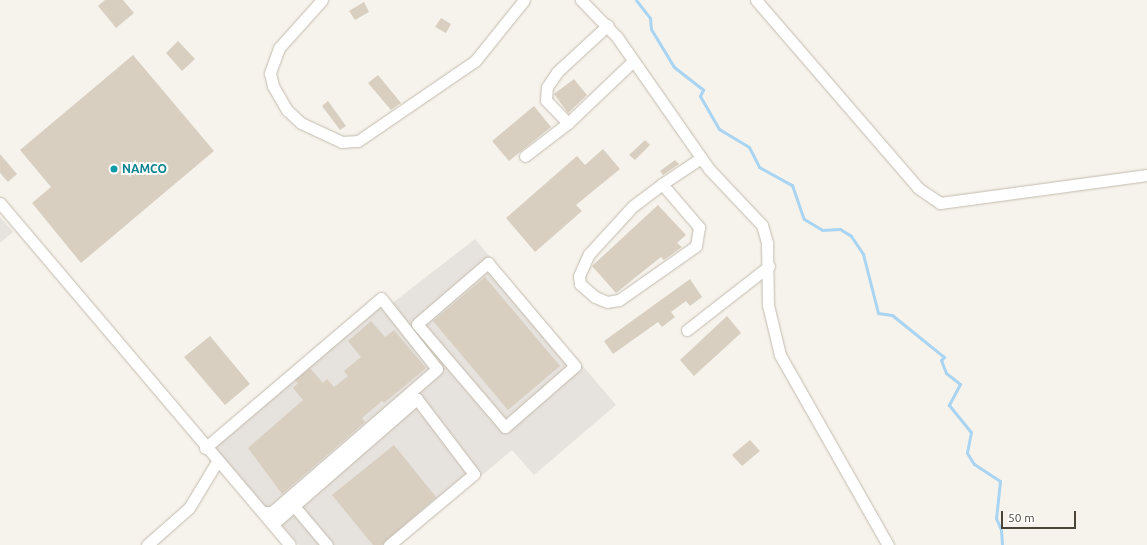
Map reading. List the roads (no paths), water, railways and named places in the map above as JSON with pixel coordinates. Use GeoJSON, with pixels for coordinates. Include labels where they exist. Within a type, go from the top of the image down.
{"type":"FeatureCollection","features":[{"type":"Feature","properties":{"kind":"street"},"geometry":{"type":"LineString","coordinates":[[322,0],[279,48],[270,73],[276,93],[287,110],[301,123],[342,142],[358,141],[392,121],[475,60],[524,0]]}},
{"type":"Feature","properties":{"kind":"street"},"geometry":{"type":"LineString","coordinates":[[581,0],[608,25],[701,158],[762,225],[769,266],[768,305],[780,356],[888,545]]}},
{"type":"Feature","properties":{"kind":"street"},"geometry":{"type":"LineString","coordinates":[[756,0],[918,188],[940,203],[1147,175]]}},
{"type":"Feature","properties":{"kind":"street"},"geometry":{"type":"LineString","coordinates":[[568,124],[546,100],[547,87],[557,72],[608,25]]}},
{"type":"Feature","properties":{"kind":"street"},"geometry":{"type":"LineString","coordinates":[[525,156],[568,124],[633,61]]}},
{"type":"Feature","properties":{"kind":"street"},"geometry":{"type":"LineString","coordinates":[[662,184],[699,227],[696,246],[619,300],[608,302],[595,297],[580,284],[579,276],[589,254],[633,206],[662,184],[701,158]]}},
{"type":"Feature","properties":{"kind":"street"},"geometry":{"type":"LineString","coordinates":[[0,203],[205,448],[218,460],[269,518],[290,545]]}},
{"type":"Feature","properties":{"kind":"street"},"geometry":{"type":"LineString","coordinates":[[488,263],[575,366],[505,427],[449,362],[417,324],[488,263]]}},
{"type":"Feature","properties":{"kind":"street"},"geometry":{"type":"LineString","coordinates":[[687,330],[769,266]]}},
{"type":"Feature","properties":{"kind":"street"},"geometry":{"type":"LineString","coordinates":[[205,448],[381,298],[437,369],[272,512],[269,518]]}},
{"type":"Feature","properties":{"kind":"street"},"geometry":{"type":"LineString","coordinates":[[269,518],[449,362]]}},
{"type":"Feature","properties":{"kind":"street"},"geometry":{"type":"LineString","coordinates":[[269,518],[294,506],[417,399],[474,474],[389,545]]}},
{"type":"Feature","properties":{"kind":"street"},"geometry":{"type":"LineString","coordinates":[[147,545],[189,508],[218,460]]}},
{"type":"Feature","properties":{"kind":"street"},"geometry":{"type":"LineString","coordinates":[[294,506],[327,545]]}},
{"type":"Feature","properties":{"kind":"waterway"},"geometry":{"type":"LineString","coordinates":[[636,0],[650,18],[651,29],[674,67],[703,90],[700,96],[719,129],[749,147],[759,167],[792,185],[804,219],[822,230],[840,229],[851,236],[863,254],[878,313],[892,315],[944,357],[941,360],[946,373],[960,384],[949,405],[971,432],[967,453],[974,464],[1000,481],[996,518],[1001,530],[1002,545]]}},
{"type":"Feature","properties":{"kind":"place","name":"NAMCO"},"geometry":{"type":"Point","coordinates":[114,169]}}]}
